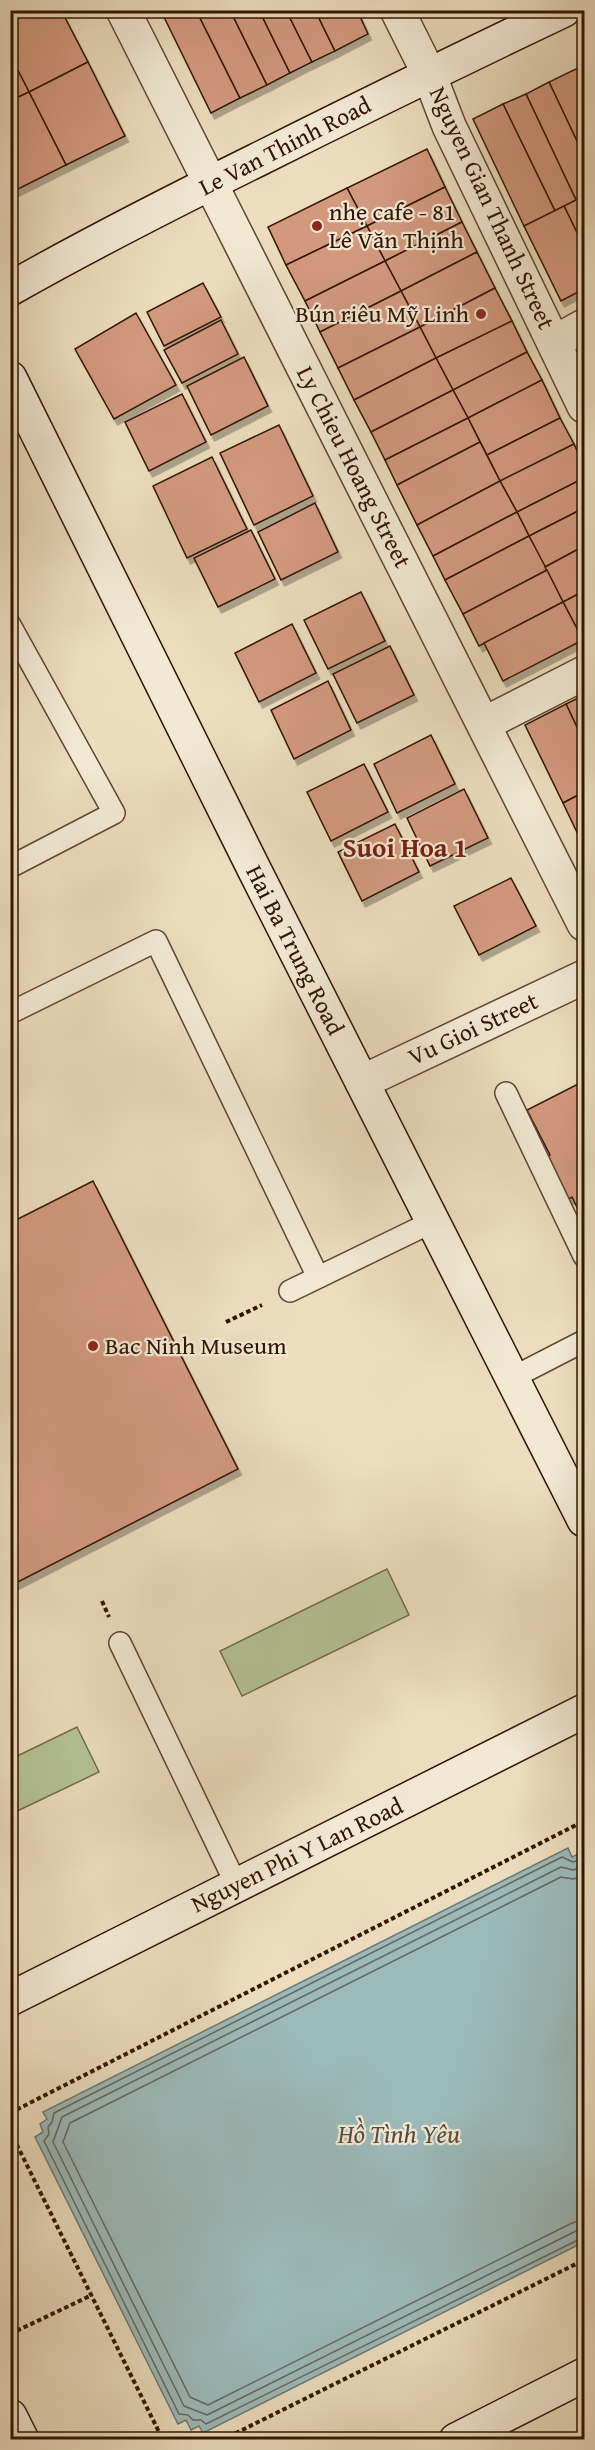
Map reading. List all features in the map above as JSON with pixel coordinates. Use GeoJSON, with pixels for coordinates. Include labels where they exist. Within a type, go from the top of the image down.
{"type":"FeatureCollection","features":[{"type":"Feature","properties":{"kind":"street","name":"Ly Chieu Hoang Street"},"geometry":{"type":"LineString","coordinates":[[123,10],[585,924]]}},
{"type":"Feature","properties":{"kind":"street","name":"Nguyen Gian Thanh Street"},"geometry":{"type":"LineString","coordinates":[[397,10],[429,74],[449,126],[585,406]]}},
{"type":"Feature","properties":{"kind":"street","name":"Le Van Thinh Road"},"geometry":{"type":"LineString","coordinates":[[10,289],[54,263],[209,184],[429,74],[564,10]]}},
{"type":"Feature","properties":{"kind":"street"},"geometry":{"type":"LineString","coordinates":[[555,342],[585,326]]}},
{"type":"Feature","properties":{"kind":"street","name":"Hai Ba Trung Road"},"geometry":{"type":"LineString","coordinates":[[10,378],[242,845],[585,1520]]}},
{"type":"Feature","properties":{"kind":"street"},"geometry":{"type":"LineString","coordinates":[[484,724],[585,673]]}},
{"type":"Feature","properties":{"kind":"street","name":"Vu Gioi Street"},"geometry":{"type":"LineString","coordinates":[[362,1082],[585,977]]}},
{"type":"Feature","properties":{"kind":"street","name":"Nguyen Phi Y Lan Road"},"geometry":{"type":"LineString","coordinates":[[10,1999],[585,1711]]}},
{"type":"Feature","properties":{"kind":"street"},"geometry":{"type":"LineString","coordinates":[[456,2439],[585,2375]]}},
{"type":"Feature","properties":{"kind":"street"},"geometry":{"type":"LineString","coordinates":[[10,2416],[22,2439]]}},
{"type":"Feature","properties":{"kind":"lane"},"geometry":{"type":"LineString","coordinates":[[10,625],[114,813],[10,867]]}},
{"type":"Feature","properties":{"kind":"lane"},"geometry":{"type":"LineString","coordinates":[[10,1013],[156,941],[318,1277]]}},
{"type":"Feature","properties":{"kind":"lane"},"geometry":{"type":"LineString","coordinates":[[506,1093],[585,1256]]}},
{"type":"Feature","properties":{"kind":"lane"},"geometry":{"type":"LineString","coordinates":[[290,1291],[432,1222]]}},
{"type":"Feature","properties":{"kind":"lane"},"geometry":{"type":"LineString","coordinates":[[512,1378],[585,1341]]}},
{"type":"Feature","properties":{"kind":"lane"},"geometry":{"type":"LineString","coordinates":[[120,1643],[236,1884]]}},
{"type":"Feature","properties":{"kind":"path"},"geometry":{"type":"LineString","coordinates":[[226,1322],[290,1291]]}},
{"type":"Feature","properties":{"kind":"path"},"geometry":{"type":"LineString","coordinates":[[10,2113],[585,1821]]}},
{"type":"Feature","properties":{"kind":"path"},"geometry":{"type":"LineString","coordinates":[[10,2131],[164,2439]]}},
{"type":"Feature","properties":{"kind":"path"},"geometry":{"type":"LineString","coordinates":[[222,2439],[585,2260]]}},
{"type":"Feature","properties":{"kind":"path"},"geometry":{"type":"LineString","coordinates":[[10,2334],[92,2295]]}},
{"type":"Feature","properties":{"kind":"green space"},"geometry":{"type":"Polygon","coordinates":[[[387,1569],[409,1615],[242,1696],[220,1651],[387,1569]]]}},
{"type":"Feature","properties":{"kind":"green space"},"geometry":{"type":"Polygon","coordinates":[[[77,1727],[99,1772],[11,1814],[11,1759],[77,1727]]]}},
{"type":"Feature","properties":{"kind":"water","name":"Hồ Tình Yêu"},"geometry":{"type":"Polygon","coordinates":[[[568,1848],[572,1857],[583,1852],[584,1855],[584,2242],[203,2433],[199,2426],[191,2430],[186,2420],[178,2424],[35,2137],[43,2132],[40,2124],[47,2119],[43,2112],[568,1848]]]}},
{"type":"Feature","properties":{"kind":"building"},"geometry":{"type":"Polygon","coordinates":[[[10,10],[35,10],[10,23],[10,10]]]}},
{"type":"Feature","properties":{"kind":"building"},"geometry":{"type":"Polygon","coordinates":[[[33,10],[61,10],[88,62],[29,92],[10,55],[10,22],[33,10]]]}},
{"type":"Feature","properties":{"kind":"building"},"geometry":{"type":"Polygon","coordinates":[[[196,10],[240,98],[211,113],[161,11],[196,10]]]}},
{"type":"Feature","properties":{"kind":"building"},"geometry":{"type":"Polygon","coordinates":[[[196,10],[230,10],[267,85],[240,98],[196,10]]]}},
{"type":"Feature","properties":{"kind":"building"},"geometry":{"type":"Polygon","coordinates":[[[230,10],[259,10],[290,73],[267,85],[230,10]]]}},
{"type":"Feature","properties":{"kind":"building"},"geometry":{"type":"Polygon","coordinates":[[[259,10],[286,10],[312,62],[290,73],[259,10]]]}},
{"type":"Feature","properties":{"kind":"building"},"geometry":{"type":"Polygon","coordinates":[[[286,10],[315,10],[335,51],[312,62],[286,10]]]}},
{"type":"Feature","properties":{"kind":"building"},"geometry":{"type":"Polygon","coordinates":[[[315,10],[357,10],[368,34],[335,51],[315,10]]]}},
{"type":"Feature","properties":{"kind":"building"},"geometry":{"type":"Polygon","coordinates":[[[10,55],[29,92],[10,101],[10,55]]]}},
{"type":"Feature","properties":{"kind":"building"},"geometry":{"type":"Polygon","coordinates":[[[88,62],[125,136],[66,165],[29,92],[88,62]]]}},
{"type":"Feature","properties":{"kind":"building"},"geometry":{"type":"Polygon","coordinates":[[[584,65],[584,83],[578,68],[584,65]]]}},
{"type":"Feature","properties":{"kind":"building"},"geometry":{"type":"Polygon","coordinates":[[[578,68],[584,83],[584,156],[549,82],[578,68]]]}},
{"type":"Feature","properties":{"kind":"building"},"geometry":{"type":"Polygon","coordinates":[[[549,82],[584,156],[584,196],[576,200],[526,94],[549,82]]]}},
{"type":"Feature","properties":{"kind":"building"},"geometry":{"type":"Polygon","coordinates":[[[29,92],[66,165],[10,193],[10,101],[29,92]]]}},
{"type":"Feature","properties":{"kind":"building"},"geometry":{"type":"Polygon","coordinates":[[[526,94],[576,200],[555,211],[503,104],[526,94]]]}},
{"type":"Feature","properties":{"kind":"building"},"geometry":{"type":"Polygon","coordinates":[[[503,104],[555,211],[524,226],[473,119],[503,104]]]}},
{"type":"Feature","properties":{"kind":"building"},"geometry":{"type":"Polygon","coordinates":[[[427,149],[445,187],[367,226],[347,188],[427,149]]]}},
{"type":"Feature","properties":{"kind":"building"},"geometry":{"type":"Polygon","coordinates":[[[445,187],[462,222],[385,261],[367,226],[445,187]]]}},
{"type":"Feature","properties":{"kind":"building","name":"nhẹ cafe - 81 Lê Văn Thịnh"},"geometry":{"type":"Polygon","coordinates":[[[347,188],[367,226],[286,265],[268,227],[347,188]]]}},
{"type":"Feature","properties":{"kind":"building"},"geometry":{"type":"Polygon","coordinates":[[[584,196],[584,247],[564,206],[584,196]]]}},
{"type":"Feature","properties":{"kind":"building"},"geometry":{"type":"Polygon","coordinates":[[[564,206],[584,247],[584,289],[561,301],[524,226],[564,206]]]}},
{"type":"Feature","properties":{"kind":"building"},"geometry":{"type":"Polygon","coordinates":[[[462,222],[477,252],[401,291],[385,261],[462,222]]]}},
{"type":"Feature","properties":{"kind":"building"},"geometry":{"type":"Polygon","coordinates":[[[367,226],[385,261],[305,301],[286,265],[367,226]]]}},
{"type":"Feature","properties":{"kind":"building"},"geometry":{"type":"Polygon","coordinates":[[[477,252],[495,288],[420,327],[401,291],[477,252]]]}},
{"type":"Feature","properties":{"kind":"building"},"geometry":{"type":"Polygon","coordinates":[[[385,261],[401,291],[320,332],[305,301],[385,261]]]}},
{"type":"Feature","properties":{"kind":"building"},"geometry":{"type":"Polygon","coordinates":[[[203,283],[221,317],[164,346],[147,312],[203,283]]]}},
{"type":"Feature","properties":{"kind":"building"},"geometry":{"type":"Polygon","coordinates":[[[495,288],[512,321],[436,358],[420,327],[495,288]]]}},
{"type":"Feature","properties":{"kind":"building"},"geometry":{"type":"Polygon","coordinates":[[[401,291],[420,327],[338,368],[320,332],[401,291]]]}},
{"type":"Feature","properties":{"kind":"building"},"geometry":{"type":"Polygon","coordinates":[[[136,313],[176,385],[114,419],[75,349],[136,313]]]}},
{"type":"Feature","properties":{"kind":"building"},"geometry":{"type":"Polygon","coordinates":[[[221,320],[238,354],[182,383],[164,350],[221,320]]]}},
{"type":"Feature","properties":{"kind":"building"},"geometry":{"type":"Polygon","coordinates":[[[512,321],[527,352],[453,390],[436,358],[512,321]]]}},
{"type":"Feature","properties":{"kind":"building"},"geometry":{"type":"Polygon","coordinates":[[[420,327],[436,358],[354,400],[338,368],[420,327]]]}},
{"type":"Feature","properties":{"kind":"building"},"geometry":{"type":"Polygon","coordinates":[[[527,352],[542,380],[468,418],[453,390],[527,352]]]}},
{"type":"Feature","properties":{"kind":"building"},"geometry":{"type":"Polygon","coordinates":[[[244,357],[268,406],[211,435],[187,386],[244,357]]]}},
{"type":"Feature","properties":{"kind":"building"},"geometry":{"type":"Polygon","coordinates":[[[436,358],[453,390],[371,432],[354,400],[436,358]]]}},
{"type":"Feature","properties":{"kind":"building"},"geometry":{"type":"Polygon","coordinates":[[[542,380],[560,418],[487,455],[468,418],[542,380]]]}},
{"type":"Feature","properties":{"kind":"building"},"geometry":{"type":"Polygon","coordinates":[[[453,390],[468,418],[385,460],[371,432],[453,390]]]}},
{"type":"Feature","properties":{"kind":"building"},"geometry":{"type":"Polygon","coordinates":[[[182,394],[206,442],[149,471],[125,422],[182,394]]]}},
{"type":"Feature","properties":{"kind":"building"},"geometry":{"type":"Polygon","coordinates":[[[468,418],[480,442],[397,485],[385,460],[468,418]]]}},
{"type":"Feature","properties":{"kind":"building"},"geometry":{"type":"Polygon","coordinates":[[[560,418],[574,444],[500,481],[487,455],[560,418]]]}},
{"type":"Feature","properties":{"kind":"building"},"geometry":{"type":"Polygon","coordinates":[[[279,425],[313,496],[254,525],[220,453],[279,425]]]}},
{"type":"Feature","properties":{"kind":"building"},"geometry":{"type":"Polygon","coordinates":[[[480,442],[500,481],[417,525],[397,485],[480,442]]]}},
{"type":"Feature","properties":{"kind":"building"},"geometry":{"type":"Polygon","coordinates":[[[574,444],[584,466],[584,478],[517,512],[500,481],[574,444]]]}},
{"type":"Feature","properties":{"kind":"building"},"geometry":{"type":"Polygon","coordinates":[[[212,457],[247,529],[187,558],[153,486],[212,457]]]}},
{"type":"Feature","properties":{"kind":"building"},"geometry":{"type":"Polygon","coordinates":[[[584,478],[584,508],[529,536],[517,512],[584,478]]]}},
{"type":"Feature","properties":{"kind":"building"},"geometry":{"type":"Polygon","coordinates":[[[500,481],[517,512],[433,556],[417,525],[500,481]]]}},
{"type":"Feature","properties":{"kind":"building"},"geometry":{"type":"Polygon","coordinates":[[[315,503],[338,552],[281,580],[258,532],[315,503]]]}},
{"type":"Feature","properties":{"kind":"building"},"geometry":{"type":"Polygon","coordinates":[[[584,508],[584,546],[545,567],[529,536],[584,508]]]}},
{"type":"Feature","properties":{"kind":"building"},"geometry":{"type":"Polygon","coordinates":[[[517,512],[529,536],[445,580],[433,556],[517,512]]]}},
{"type":"Feature","properties":{"kind":"building"},"geometry":{"type":"Polygon","coordinates":[[[251,530],[275,579],[218,607],[194,558],[251,530]]]}},
{"type":"Feature","properties":{"kind":"building"},"geometry":{"type":"Polygon","coordinates":[[[529,536],[547,570],[463,614],[445,580],[529,536]]]}},
{"type":"Feature","properties":{"kind":"building"},"geometry":{"type":"Polygon","coordinates":[[[584,546],[584,591],[563,602],[545,567],[584,546]]]}},
{"type":"Feature","properties":{"kind":"building"},"geometry":{"type":"Polygon","coordinates":[[[547,570],[563,602],[479,646],[463,614],[547,570]]]}},
{"type":"Feature","properties":{"kind":"building"},"geometry":{"type":"Polygon","coordinates":[[[584,591],[584,639],[583,640],[563,602],[584,591]]]}},
{"type":"Feature","properties":{"kind":"building"},"geometry":{"type":"Polygon","coordinates":[[[361,592],[385,641],[328,669],[304,620],[361,592]]]}},
{"type":"Feature","properties":{"kind":"building"},"geometry":{"type":"Polygon","coordinates":[[[563,602],[583,640],[503,681],[484,643],[563,602]]]}},
{"type":"Feature","properties":{"kind":"building"},"geometry":{"type":"Polygon","coordinates":[[[292,624],[316,673],[259,702],[235,653],[292,624]]]}},
{"type":"Feature","properties":{"kind":"building"},"geometry":{"type":"Polygon","coordinates":[[[390,646],[414,695],[357,723],[333,674],[390,646]]]}},
{"type":"Feature","properties":{"kind":"building"},"geometry":{"type":"Polygon","coordinates":[[[328,681],[351,730],[294,759],[271,710],[328,681]]]}},
{"type":"Feature","properties":{"kind":"building"},"geometry":{"type":"Polygon","coordinates":[[[584,695],[584,742],[566,704],[584,695]]]}},
{"type":"Feature","properties":{"kind":"building"},"geometry":{"type":"Polygon","coordinates":[[[566,704],[584,742],[584,792],[563,803],[525,725],[566,704]]]}},
{"type":"Feature","properties":{"kind":"building"},"geometry":{"type":"Polygon","coordinates":[[[431,735],[455,784],[397,813],[374,764],[431,735]]]}},
{"type":"Feature","properties":{"kind":"building"},"geometry":{"type":"Polygon","coordinates":[[[364,764],[388,812],[331,841],[307,792],[364,764]]]}},
{"type":"Feature","properties":{"kind":"building"},"geometry":{"type":"Polygon","coordinates":[[[464,789],[488,838],[430,866],[407,818],[464,789]]]}},
{"type":"Feature","properties":{"kind":"building"},"geometry":{"type":"Polygon","coordinates":[[[584,792],[584,847],[563,803],[584,792]]]}},
{"type":"Feature","properties":{"kind":"building"},"geometry":{"type":"Polygon","coordinates":[[[395,824],[419,872],[362,901],[338,852],[395,824]]]}},
{"type":"Feature","properties":{"kind":"building"},"geometry":{"type":"Polygon","coordinates":[[[511,878],[536,926],[479,955],[454,906],[511,878]]]}},
{"type":"Feature","properties":{"kind":"building"},"geometry":{"type":"Polygon","coordinates":[[[584,1081],[584,1122],[580,1124],[584,1133],[584,1222],[572,1197],[562,1203],[540,1160],[550,1155],[527,1110],[584,1081]]]}},
{"type":"Feature","properties":{"kind":"building","name":"Bac Ninh Museum"},"geometry":{"type":"Polygon","coordinates":[[[93,1181],[238,1469],[10,1586],[10,1223],[93,1181]]]}},
{"type":"Feature","properties":{"kind":"place","name":"nhẹ cafe - 81 Lê Văn Thịnh"},"geometry":{"type":"Point","coordinates":[317,226]}},
{"type":"Feature","properties":{"kind":"place","name":"Bún riêu Mỹ Linh"},"geometry":{"type":"Point","coordinates":[481,314]}},
{"type":"Feature","properties":{"kind":"place","name":"Bac Ninh Museum"},"geometry":{"type":"Point","coordinates":[93,1346]}},
{"type":"Feature","properties":{"kind":"district","name":"Suoi Hoa 1"},"geometry":{"type":"Point","coordinates":[405,848]}}]}
